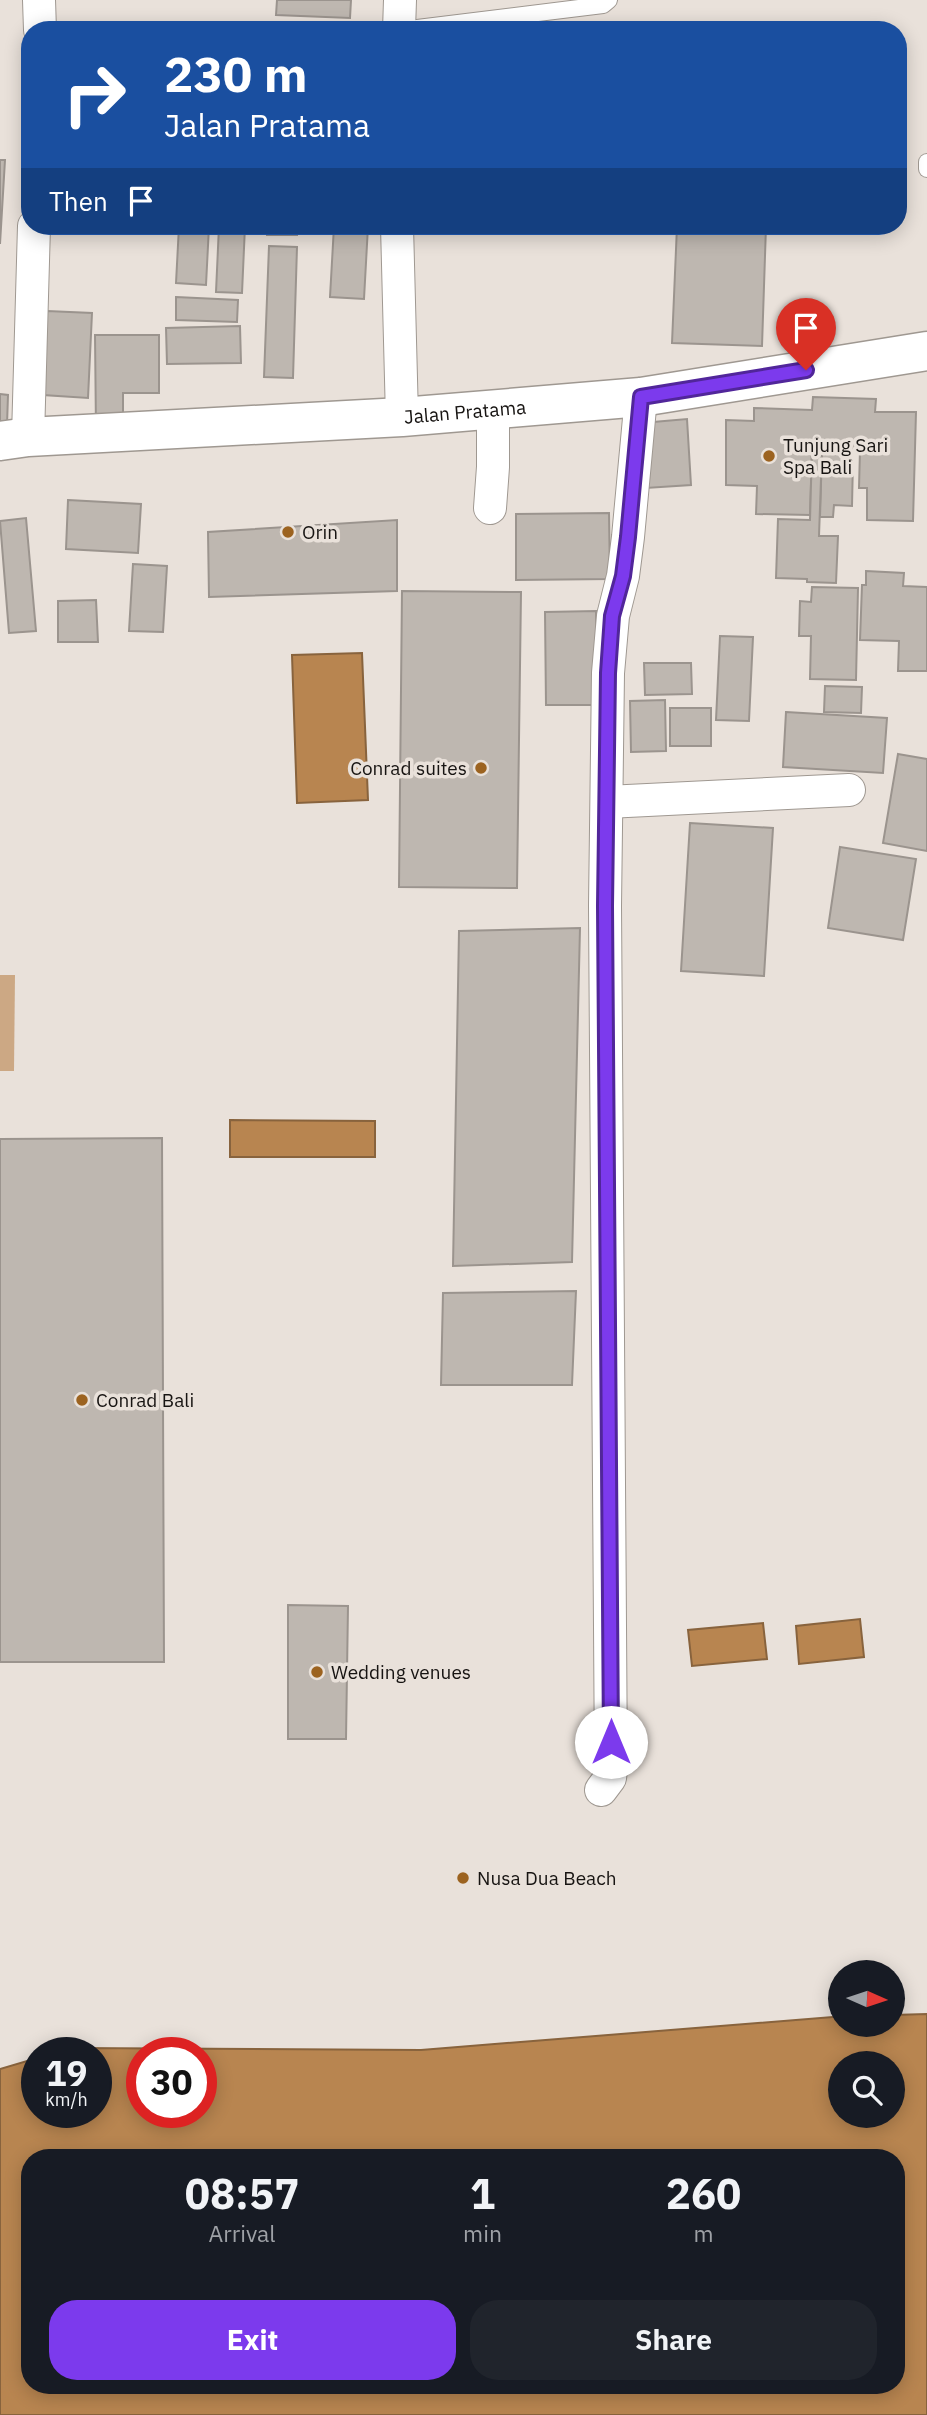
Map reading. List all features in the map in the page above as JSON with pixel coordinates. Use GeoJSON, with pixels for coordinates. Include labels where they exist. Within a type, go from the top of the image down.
{"type":"FeatureCollection","features":[{"type":"Feature","properties":{"kind":"street"},"geometry":{"type":"LineString","coordinates":[[38,0],[39,21]]}},
{"type":"Feature","properties":{"kind":"street"},"geometry":{"type":"LineString","coordinates":[[400,0],[400,21]]}},
{"type":"Feature","properties":{"kind":"street"},"geometry":{"type":"LineString","coordinates":[[14,439],[33,235]]}},
{"type":"Feature","properties":{"kind":"street"},"geometry":{"type":"LineString","coordinates":[[397,235],[402,417]]}},
{"type":"Feature","properties":{"kind":"street","name":"Jalan Pratama"},"geometry":{"type":"LineString","coordinates":[[14,439],[402,417],[641,397],[927,351]]}},
{"type":"Feature","properties":{"kind":"street"},"geometry":{"type":"LineString","coordinates":[[601,1790],[610,1778],[611,1770],[605,920],[608,673],[612,616],[623,576],[628,537],[641,397]]}},
{"type":"Feature","properties":{"kind":"street"},"geometry":{"type":"LineString","coordinates":[[490,508],[493,409]]}},
{"type":"Feature","properties":{"kind":"street"},"geometry":{"type":"LineString","coordinates":[[607,802],[849,790]]}},
{"type":"Feature","properties":{"kind":"lane"},"geometry":{"type":"LineString","coordinates":[[473,21],[603,5],[609,0]]}},
{"type":"Feature","properties":{"kind":"lane"},"geometry":{"type":"LineString","coordinates":[[927,162],[927,169]]}},
{"type":"Feature","properties":{"kind":"shaded area"},"geometry":{"type":"Polygon","coordinates":[[[362,653],[368,800],[297,803],[292,655],[362,653]]]}},
{"type":"Feature","properties":{"kind":"shaded area"},"geometry":{"type":"Polygon","coordinates":[[[0,975],[15,975],[14,1071],[0,1071],[0,975]]]}},
{"type":"Feature","properties":{"kind":"shaded area"},"geometry":{"type":"Polygon","coordinates":[[[230,1120],[375,1121],[375,1157],[230,1157],[230,1120]]]}},
{"type":"Feature","properties":{"kind":"shaded area"},"geometry":{"type":"Polygon","coordinates":[[[860,1619],[864,1657],[799,1664],[796,1626],[860,1619]]]}},
{"type":"Feature","properties":{"kind":"shaded area"},"geometry":{"type":"Polygon","coordinates":[[[763,1623],[767,1659],[692,1666],[688,1630],[763,1623]]]}},
{"type":"Feature","properties":{"kind":"shaded area"},"geometry":{"type":"Polygon","coordinates":[[[927,2014],[927,2415],[0,2415],[0,2069],[21,2063],[21,2128],[112,2128],[112,2048],[126,2048],[126,2128],[217,2128],[217,2049],[421,2050],[828,2017],[828,2037],[905,2037],[905,2015],[927,2014]]]}},
{"type":"Feature","properties":{"kind":"building"},"geometry":{"type":"Polygon","coordinates":[[[277,0],[351,0],[350,18],[276,15],[277,0]]]}},
{"type":"Feature","properties":{"kind":"building"},"geometry":{"type":"Polygon","coordinates":[[[0,160],[5,160],[0,244],[0,160]]]}},
{"type":"Feature","properties":{"kind":"building"},"geometry":{"type":"Polygon","coordinates":[[[179,235],[209,235],[206,285],[176,283],[179,235]]]}},
{"type":"Feature","properties":{"kind":"building"},"geometry":{"type":"Polygon","coordinates":[[[219,235],[245,235],[242,293],[216,292],[219,235]]]}},
{"type":"Feature","properties":{"kind":"building"},"geometry":{"type":"Polygon","coordinates":[[[333,235],[368,235],[364,299],[330,297],[333,235]]]}},
{"type":"Feature","properties":{"kind":"building"},"geometry":{"type":"Polygon","coordinates":[[[677,235],[766,235],[762,346],[672,343],[677,235]]]}},
{"type":"Feature","properties":{"kind":"building"},"geometry":{"type":"Polygon","coordinates":[[[269,246],[297,247],[293,378],[264,377],[269,246]]]}},
{"type":"Feature","properties":{"kind":"building"},"geometry":{"type":"Polygon","coordinates":[[[176,297],[238,300],[237,322],[176,320],[176,297]]]}},
{"type":"Feature","properties":{"kind":"building"},"geometry":{"type":"Polygon","coordinates":[[[47,311],[92,313],[88,398],[43,395],[47,311]]]}},
{"type":"Feature","properties":{"kind":"building"},"geometry":{"type":"Polygon","coordinates":[[[240,326],[241,363],[167,364],[166,328],[240,326]]]}},
{"type":"Feature","properties":{"kind":"building"},"geometry":{"type":"Polygon","coordinates":[[[95,335],[159,335],[159,393],[123,393],[123,431],[96,430],[95,335]]]}},
{"type":"Feature","properties":{"kind":"building"},"geometry":{"type":"Polygon","coordinates":[[[0,394],[8,395],[7,425],[0,425],[0,394]]]}},
{"type":"Feature","properties":{"kind":"building","name":"Tunjung Sari Spa Bali"},"geometry":{"type":"Polygon","coordinates":[[[813,397],[876,399],[875,412],[916,412],[913,521],[867,520],[867,488],[859,488],[860,450],[848,450],[848,459],[853,460],[852,506],[834,505],[833,517],[820,517],[822,450],[812,449],[810,515],[756,514],[757,486],[726,485],[726,420],[754,421],[754,408],[812,410],[813,397]]]}},
{"type":"Feature","properties":{"kind":"building"},"geometry":{"type":"Polygon","coordinates":[[[687,419],[691,485],[646,488],[642,423],[687,419]]]}},
{"type":"Feature","properties":{"kind":"building"},"geometry":{"type":"Polygon","coordinates":[[[812,449],[822,450],[819,536],[838,536],[836,583],[776,578],[778,519],[810,520],[812,449]]]}},
{"type":"Feature","properties":{"kind":"building"},"geometry":{"type":"Polygon","coordinates":[[[68,500],[141,504],[138,553],[66,549],[68,500]]]}},
{"type":"Feature","properties":{"kind":"building"},"geometry":{"type":"Polygon","coordinates":[[[609,513],[610,579],[516,580],[516,514],[609,513]]]}},
{"type":"Feature","properties":{"kind":"building"},"geometry":{"type":"Polygon","coordinates":[[[26,518],[36,631],[9,633],[0,521],[26,518]]]}},
{"type":"Feature","properties":{"kind":"building"},"geometry":{"type":"Polygon","coordinates":[[[397,520],[397,591],[209,597],[208,532],[397,520]]]}},
{"type":"Feature","properties":{"kind":"building"},"geometry":{"type":"Polygon","coordinates":[[[133,564],[167,566],[163,632],[129,631],[133,564]]]}},
{"type":"Feature","properties":{"kind":"building"},"geometry":{"type":"Polygon","coordinates":[[[866,571],[904,573],[903,586],[927,587],[927,671],[898,671],[899,641],[860,640],[862,585],[866,585],[866,571]]]}},
{"type":"Feature","properties":{"kind":"building"},"geometry":{"type":"Polygon","coordinates":[[[812,587],[858,588],[856,680],[810,679],[811,636],[799,636],[800,601],[811,602],[812,587]]]}},
{"type":"Feature","properties":{"kind":"building"},"geometry":{"type":"Polygon","coordinates":[[[402,591],[521,592],[517,888],[399,887],[402,591]]]}},
{"type":"Feature","properties":{"kind":"building"},"geometry":{"type":"Polygon","coordinates":[[[96,600],[98,642],[58,642],[58,601],[96,600]]]}},
{"type":"Feature","properties":{"kind":"building"},"geometry":{"type":"Polygon","coordinates":[[[596,611],[597,705],[546,705],[545,612],[596,611]]]}},
{"type":"Feature","properties":{"kind":"building"},"geometry":{"type":"Polygon","coordinates":[[[720,636],[753,637],[749,721],[716,720],[720,636]]]}},
{"type":"Feature","properties":{"kind":"building"},"geometry":{"type":"Polygon","coordinates":[[[644,663],[691,663],[692,694],[645,695],[644,663]]]}},
{"type":"Feature","properties":{"kind":"building"},"geometry":{"type":"Polygon","coordinates":[[[825,686],[862,687],[861,713],[824,712],[825,686]]]}},
{"type":"Feature","properties":{"kind":"building"},"geometry":{"type":"Polygon","coordinates":[[[665,700],[666,751],[631,752],[630,701],[665,700]]]}},
{"type":"Feature","properties":{"kind":"building"},"geometry":{"type":"Polygon","coordinates":[[[670,708],[711,708],[711,746],[670,746],[670,708]]]}},
{"type":"Feature","properties":{"kind":"building"},"geometry":{"type":"Polygon","coordinates":[[[786,712],[887,718],[883,773],[783,767],[786,712]]]}},
{"type":"Feature","properties":{"kind":"building"},"geometry":{"type":"Polygon","coordinates":[[[898,754],[927,759],[927,851],[883,843],[898,754]]]}},
{"type":"Feature","properties":{"kind":"building"},"geometry":{"type":"Polygon","coordinates":[[[690,823],[773,828],[764,976],[681,971],[690,823]]]}},
{"type":"Feature","properties":{"kind":"building"},"geometry":{"type":"Polygon","coordinates":[[[840,847],[916,859],[903,940],[828,928],[840,847]]]}},
{"type":"Feature","properties":{"kind":"building"},"geometry":{"type":"Polygon","coordinates":[[[580,928],[572,1262],[453,1266],[459,931],[580,928]]]}},
{"type":"Feature","properties":{"kind":"building","name":"Conrad Bali"},"geometry":{"type":"Polygon","coordinates":[[[162,1138],[164,1662],[0,1662],[0,1139],[162,1138]]]}},
{"type":"Feature","properties":{"kind":"building"},"geometry":{"type":"Polygon","coordinates":[[[576,1291],[572,1385],[441,1385],[443,1293],[576,1291]]]}},
{"type":"Feature","properties":{"kind":"building","name":"Wedding venues"},"geometry":{"type":"Polygon","coordinates":[[[288,1605],[348,1606],[346,1739],[288,1739],[288,1605]]]}},
{"type":"Feature","properties":{"kind":"place","name":"Tunjung Sari Spa Bali"},"geometry":{"type":"Point","coordinates":[769,456]}},
{"type":"Feature","properties":{"kind":"place","name":"Orin"},"geometry":{"type":"Point","coordinates":[288,532]}},
{"type":"Feature","properties":{"kind":"place","name":"Conrad suites"},"geometry":{"type":"Point","coordinates":[481,768]}},
{"type":"Feature","properties":{"kind":"place","name":"Conrad Bali"},"geometry":{"type":"Point","coordinates":[82,1400]}},
{"type":"Feature","properties":{"kind":"place","name":"Wedding venues"},"geometry":{"type":"Point","coordinates":[317,1672]}},
{"type":"Feature","properties":{"kind":"place","name":"Nusa Dua Beach"},"geometry":{"type":"Point","coordinates":[463,1878]}},
{"type":"Feature","properties":{"kind":"route"},"geometry":{"type":"LineString","coordinates":[[611,1742],[605,906],[608,673],[612,616],[623,576],[628,537],[641,397],[806,370]]}}]}
